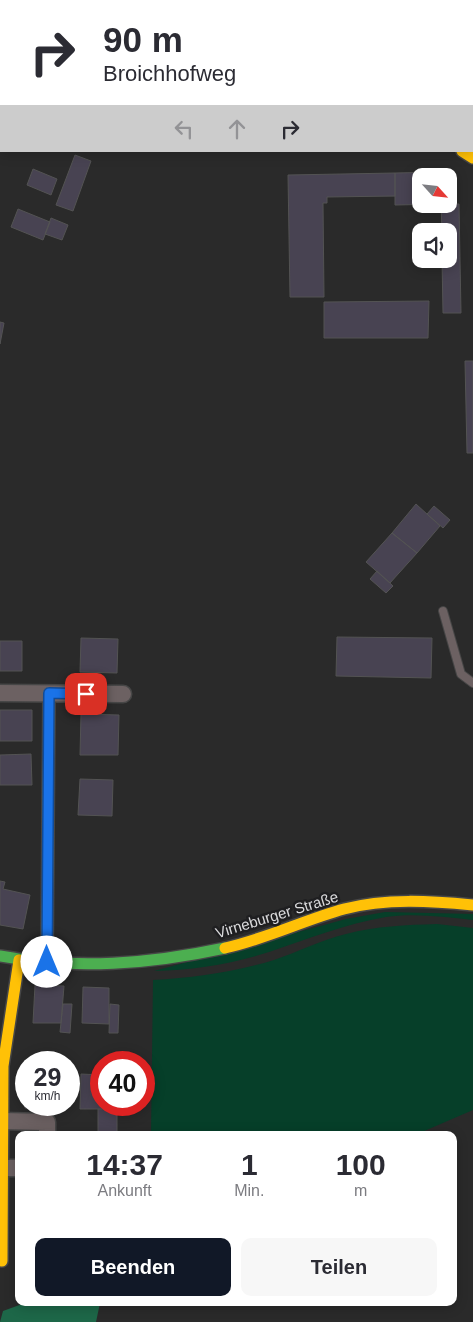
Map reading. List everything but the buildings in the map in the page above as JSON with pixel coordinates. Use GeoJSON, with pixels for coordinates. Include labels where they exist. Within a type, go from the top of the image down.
{"type":"FeatureCollection","features":[{"type":"Feature","properties":{"kind":"street"},"geometry":{"type":"LineString","coordinates":[[0,693],[123,694]]}},
{"type":"Feature","properties":{"kind":"street"},"geometry":{"type":"LineString","coordinates":[[47,962],[49,693]]}},
{"type":"Feature","properties":{"kind":"street","name":"Virneburger Straße"},"geometry":{"type":"LineString","coordinates":[[0,956],[19,960],[85,964],[126,962],[224,948],[264,938],[344,910],[384,902],[430,901],[473,905]]}},
{"type":"Feature","properties":{"kind":"street"},"geometry":{"type":"LineString","coordinates":[[2,1261],[3,1066],[7,1028],[19,960]]}},
{"type":"Feature","properties":{"kind":"street"},"geometry":{"type":"LineString","coordinates":[[2,1121],[47,1122],[47,1131]]}},
{"type":"Feature","properties":{"kind":"street"},"geometry":{"type":"LineString","coordinates":[[1,1168],[15,1168]]}},
{"type":"Feature","properties":{"kind":"lane"},"geometry":{"type":"LineString","coordinates":[[443,611],[461,674],[473,683]]}},
{"type":"Feature","properties":{"kind":"green space"},"geometry":{"type":"Polygon","coordinates":[[[385,912],[473,914],[473,920],[418,915],[386,917],[341,928],[241,960],[198,968],[154,971],[346,919],[385,912]]]}},
{"type":"Feature","properties":{"kind":"green space"},"geometry":{"type":"Polygon","coordinates":[[[437,924],[473,928],[473,1110],[424,1131],[151,1131],[151,1116],[155,1116],[155,1051],[152,1051],[153,980],[184,978],[244,968],[274,960],[328,939],[369,929],[437,924]]]}},
{"type":"Feature","properties":{"kind":"green space"},"geometry":{"type":"Polygon","coordinates":[[[17,1306],[99,1306],[96,1322],[0,1322],[3,1311],[17,1306]]]}},
{"type":"Feature","properties":{"kind":"traffic: fast"},"geometry":{"type":"LineString","coordinates":[[0,956],[57,963],[85,964],[169,958],[225,948]]}},
{"type":"Feature","properties":{"kind":"traffic: slow"},"geometry":{"type":"LineString","coordinates":[[464,152],[473,158]]}},
{"type":"Feature","properties":{"kind":"traffic: slow"},"geometry":{"type":"LineString","coordinates":[[47,962],[49,693]]}},
{"type":"Feature","properties":{"kind":"traffic: slow"},"geometry":{"type":"LineString","coordinates":[[225,948],[255,940],[329,913],[376,903],[408,901],[473,905]]}},
{"type":"Feature","properties":{"kind":"traffic: slow"},"geometry":{"type":"LineString","coordinates":[[2,1261],[3,1066],[19,960]]}},
{"type":"Feature","properties":{"kind":"route"},"geometry":{"type":"LineString","coordinates":[[47,962],[49,693],[86,694]]}}]}
